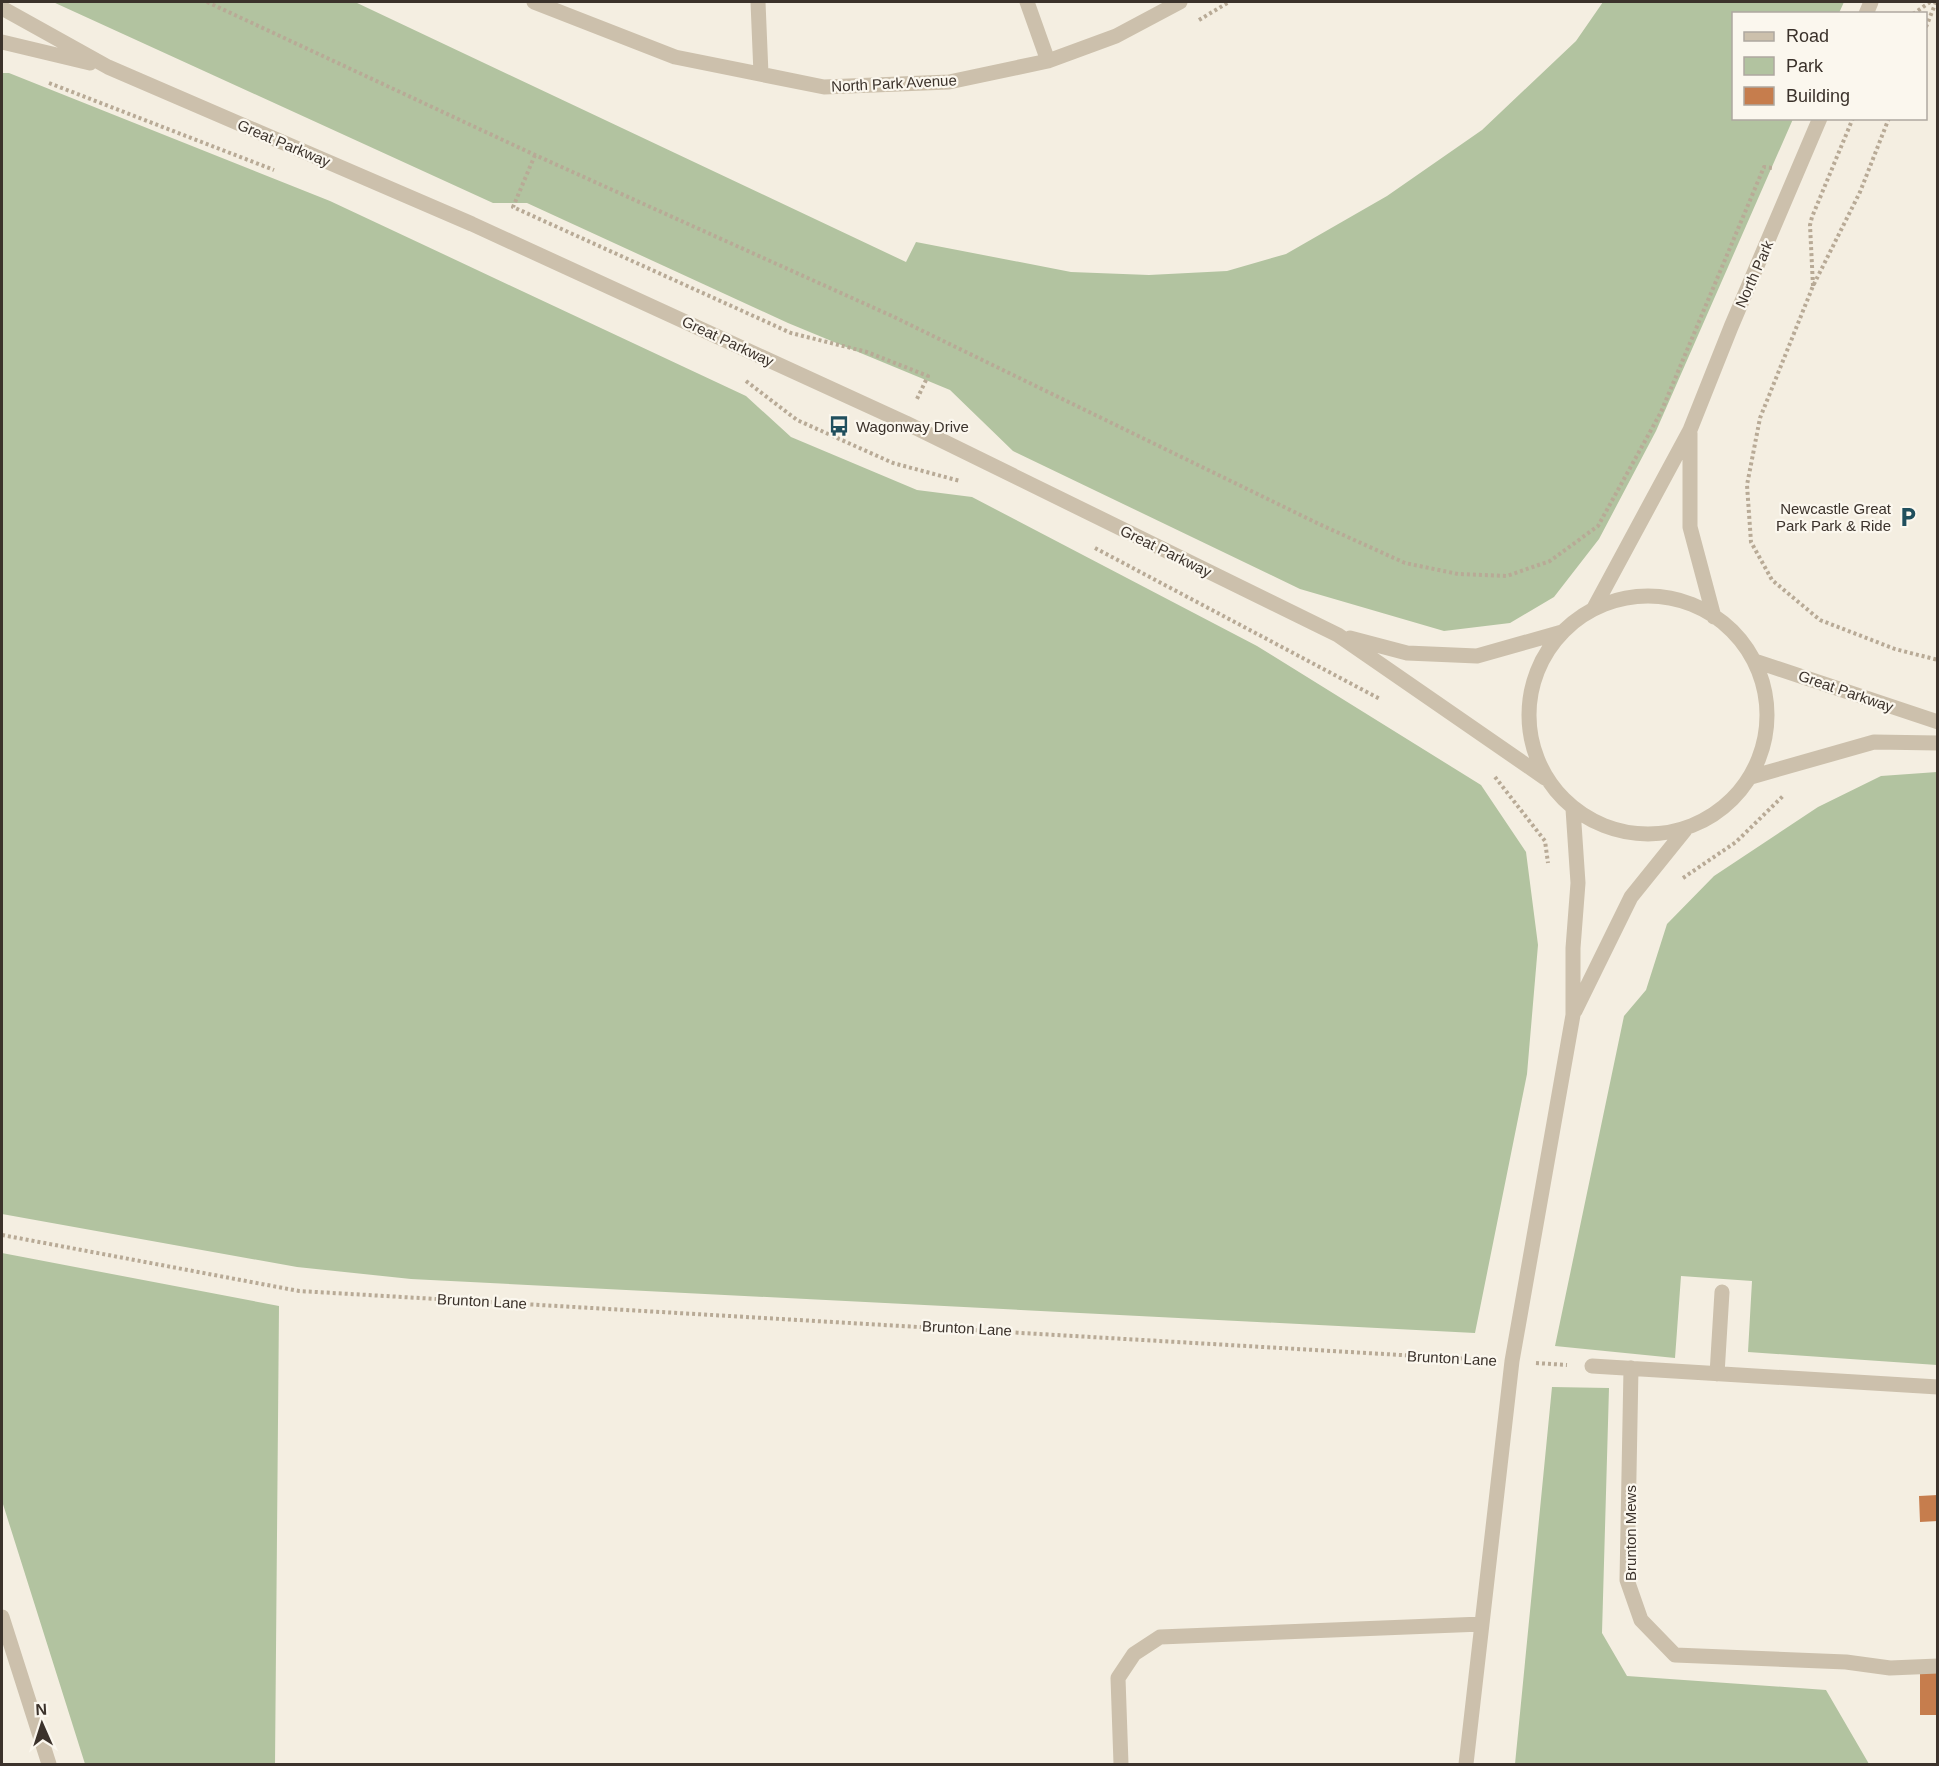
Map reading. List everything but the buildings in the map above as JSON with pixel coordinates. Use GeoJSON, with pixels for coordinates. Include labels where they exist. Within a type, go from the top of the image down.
{"type":"FeatureCollection","features":[{"type":"Feature","properties":{"kind":"street","name":"North Park Avenue"},"geometry":{"type":"LineString","coordinates":[[534,2],[675,57],[824,87],[949,82],[1048,61],[1116,36],[1180,2]]}},
{"type":"Feature","properties":{"kind":"street"},"geometry":{"type":"LineString","coordinates":[[758,2],[761,74]]}},
{"type":"Feature","properties":{"kind":"street"},"geometry":{"type":"LineString","coordinates":[[1028,2],[1048,61]]}},
{"type":"Feature","properties":{"kind":"street","name":"Great Parkway"},"geometry":{"type":"LineString","coordinates":[[2,8],[108,67],[472,224],[906,423],[1338,635],[1545,778],[1573,809],[1602,826],[1631,834],[1685,830],[1717,814],[1751,777],[1765,744],[1768,714],[1755,661],[1728,626],[1690,603],[1654,596],[1633,597],[1594,608],[1562,632],[1542,660],[1530,696],[1530,739],[1545,778]]}},
{"type":"Feature","properties":{"kind":"street","name":"Great Parkway"},"geometry":{"type":"LineString","coordinates":[[2,42],[108,67]]}},
{"type":"Feature","properties":{"kind":"street","name":"North Park"},"geometry":{"type":"LineString","coordinates":[[1594,608],[1690,430],[1819,120]]}},
{"type":"Feature","properties":{"kind":"street","name":"North Park"},"geometry":{"type":"LineString","coordinates":[[1690,430],[1690,527],[1714,618]]}},
{"type":"Feature","properties":{"kind":"street","name":"Great Parkway"},"geometry":{"type":"LineString","coordinates":[[1338,635],[1407,653],[1478,656],[1562,632]]}},
{"type":"Feature","properties":{"kind":"street","name":"Great Parkway"},"geometry":{"type":"LineString","coordinates":[[1755,661],[1938,722]]}},
{"type":"Feature","properties":{"kind":"street"},"geometry":{"type":"LineString","coordinates":[[1751,777],[1874,742],[1938,743]]}},
{"type":"Feature","properties":{"kind":"street"},"geometry":{"type":"LineString","coordinates":[[1466,1764],[1512,1361],[1573,1015],[1573,948],[1578,883],[1573,809]]}},
{"type":"Feature","properties":{"kind":"street"},"geometry":{"type":"LineString","coordinates":[[1573,1015],[1631,897],[1685,830]]}},
{"type":"Feature","properties":{"kind":"street"},"geometry":{"type":"LineString","coordinates":[[1717,1374],[1722,1293]]}},
{"type":"Feature","properties":{"kind":"street"},"geometry":{"type":"LineString","coordinates":[[1592,1366],[1938,1387]]}},
{"type":"Feature","properties":{"kind":"street","name":"Brunton Mews"},"geometry":{"type":"LineString","coordinates":[[1631,1368],[1627,1580],[1641,1620],[1675,1655],[1846,1662],[1890,1668],[1938,1666]]}},
{"type":"Feature","properties":{"kind":"street"},"geometry":{"type":"LineString","coordinates":[[2,1617],[50,1764]]}},
{"type":"Feature","properties":{"kind":"street"},"geometry":{"type":"LineString","coordinates":[[1121,1764],[1118,1678],[1134,1654],[1161,1637],[1482,1624]]}},
{"type":"Feature","properties":{"kind":"path"},"geometry":{"type":"LineString","coordinates":[[207,2],[535,155],[892,316],[1309,519],[1405,563],[1458,574],[1507,576],[1550,561],[1598,526],[1661,412],[1764,167],[1798,172]]}},
{"type":"Feature","properties":{"kind":"path"},"geometry":{"type":"LineString","coordinates":[[1915,12],[1930,2]]}},
{"type":"Feature","properties":{"kind":"path"},"geometry":{"type":"LineString","coordinates":[[1927,24],[1936,2]]}},
{"type":"Feature","properties":{"kind":"path"},"geometry":{"type":"LineString","coordinates":[[39,78],[282,173]]}},
{"type":"Feature","properties":{"kind":"path"},"geometry":{"type":"LineString","coordinates":[[1813,286],[1810,225],[1852,120]]}},
{"type":"Feature","properties":{"kind":"path"},"geometry":{"type":"LineString","coordinates":[[1888,120],[1860,192],[1813,286],[1760,418],[1747,485],[1751,542],[1772,580],[1820,620],[1895,649],[1938,660]]}},
{"type":"Feature","properties":{"kind":"path"},"geometry":{"type":"LineString","coordinates":[[535,155],[513,207],[791,333],[867,352],[928,376],[906,423]]}},
{"type":"Feature","properties":{"kind":"path"},"geometry":{"type":"LineString","coordinates":[[745,380],[797,420],[893,463],[967,483]]}},
{"type":"Feature","properties":{"kind":"path"},"geometry":{"type":"LineString","coordinates":[[1092,546],[1384,701]]}},
{"type":"Feature","properties":{"kind":"path"},"geometry":{"type":"LineString","coordinates":[[1491,772],[1545,841],[1548,864]]}},
{"type":"Feature","properties":{"kind":"path"},"geometry":{"type":"LineString","coordinates":[[1675,885],[1736,842],[1784,795]]}},
{"type":"Feature","properties":{"kind":"path","name":"Brunton Lane"},"geometry":{"type":"LineString","coordinates":[[2,1235],[298,1291],[1024,1331],[1592,1366]]}},
{"type":"Feature","properties":{"kind":"green space"},"geometry":{"type":"Polygon","coordinates":[[[53,2],[355,2],[906,262],[916,242],[1071,272],[1149,275],[1227,271],[1286,254],[1387,196],[1482,130],[1576,41],[1603,2],[1844,2],[1839,12],[1732,12],[1732,120],[1793,120],[1656,431],[1599,539],[1554,597],[1510,623],[1444,631],[1300,589],[1013,451],[950,390],[788,323],[527,203],[493,203],[53,2]]]}},
{"type":"Feature","properties":{"kind":"green space"},"geometry":{"type":"Polygon","coordinates":[[[2,73],[9,73],[330,201],[746,396],[791,437],[917,490],[972,497],[1257,646],[1481,785],[1526,852],[1538,945],[1527,1074],[1475,1333],[411,1279],[297,1267],[2,1214],[2,73]]]}},
{"type":"Feature","properties":{"kind":"green space"},"geometry":{"type":"Polygon","coordinates":[[[1937,772],[1937,1365],[1748,1352],[1752,1281],[1681,1276],[1675,1358],[1555,1346],[1624,1016],[1646,990],[1667,924],[1714,876],[1818,807],[1881,776],[1937,772]]]}},
{"type":"Feature","properties":{"kind":"green space"},"geometry":{"type":"Polygon","coordinates":[[[2,1253],[279,1306],[275,1764],[85,1764],[2,1501],[2,1253]]]}},
{"type":"Feature","properties":{"kind":"green space"},"geometry":{"type":"Polygon","coordinates":[[[1552,1387],[1609,1388],[1602,1633],[1627,1676],[1826,1690],[1869,1764],[1515,1764],[1552,1387]]]}},
{"type":"Feature","properties":{"kind":"place","name":"Wagonway Drive"},"geometry":{"type":"Point","coordinates":[839,426]}},
{"type":"Feature","properties":{"kind":"place","name":"Newcastle Great Park Park & Ride"},"geometry":{"type":"Point","coordinates":[1908,517]}}]}
